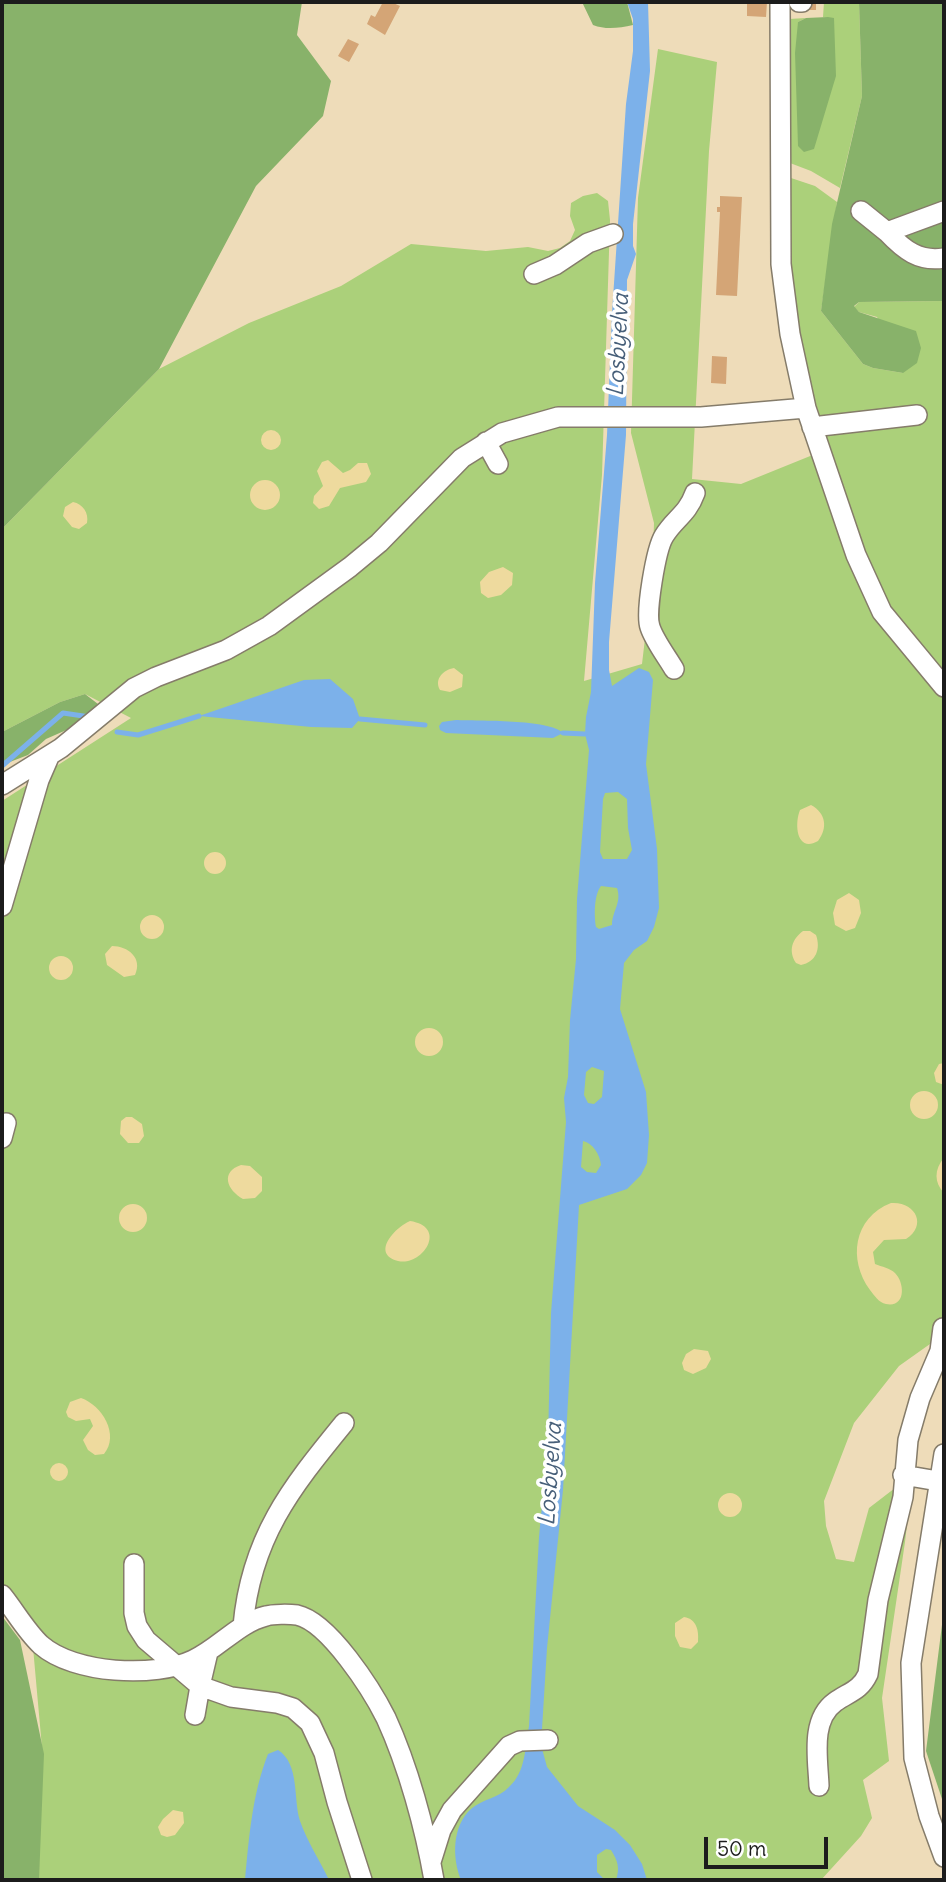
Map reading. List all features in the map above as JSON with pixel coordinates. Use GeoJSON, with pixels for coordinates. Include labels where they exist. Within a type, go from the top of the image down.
{"type":"FeatureCollection","features":[{"type":"Feature","properties":{"kind":"street"},"geometry":{"type":"LineString","coordinates":[[780,2],[778,63],[781,264],[790,334],[806,408],[856,555],[882,612],[944,687]]}},
{"type":"Feature","properties":{"kind":"street"},"geometry":{"type":"LineString","coordinates":[[861,211],[902,248],[916,256],[933,260],[944,258]]}},
{"type":"Feature","properties":{"kind":"street"},"geometry":{"type":"LineString","coordinates":[[887,232],[944,211]]}},
{"type":"Feature","properties":{"kind":"street"},"geometry":{"type":"LineString","coordinates":[[534,274],[555,265],[588,243],[613,234]]}},
{"type":"Feature","properties":{"kind":"street"},"geometry":{"type":"LineString","coordinates":[[2,785],[49,757],[134,688],[226,650],[269,626],[379,543],[462,458],[508,430],[558,417],[701,417],[806,408]]}},
{"type":"Feature","properties":{"kind":"street"},"geometry":{"type":"LineString","coordinates":[[812,427],[917,415]]}},
{"type":"Feature","properties":{"kind":"street"},"geometry":{"type":"LineString","coordinates":[[486,442],[498,464]]}},
{"type":"Feature","properties":{"kind":"street"},"geometry":{"type":"LineString","coordinates":[[674,669],[649,625],[652,579],[664,536],[690,508],[695,493]]}},
{"type":"Feature","properties":{"kind":"street"},"geometry":{"type":"LineString","coordinates":[[2,906],[27,816],[49,757]]}},
{"type":"Feature","properties":{"kind":"street"},"geometry":{"type":"LineString","coordinates":[[819,1786],[817,1736],[821,1718],[835,1702],[863,1685],[868,1674],[878,1600],[902,1497],[911,1430],[920,1398],[940,1351],[943,1328]]}},
{"type":"Feature","properties":{"kind":"street"},"geometry":{"type":"LineString","coordinates":[[243,1626],[245,1597],[266,1533],[298,1479],[344,1423]]}},
{"type":"Feature","properties":{"kind":"street"},"geometry":{"type":"LineString","coordinates":[[944,1454],[911,1663],[914,1758],[929,1816],[944,1857]]}},
{"type":"Feature","properties":{"kind":"street"},"geometry":{"type":"LineString","coordinates":[[903,1475],[938,1481]]}},
{"type":"Feature","properties":{"kind":"street"},"geometry":{"type":"LineString","coordinates":[[134,1564],[134,1613],[137,1626],[146,1640],[200,1686],[231,1697],[277,1703],[293,1708],[310,1723],[324,1753],[362,1880]]}},
{"type":"Feature","properties":{"kind":"street"},"geometry":{"type":"LineString","coordinates":[[2,1595],[42,1646],[67,1659],[117,1670],[149,1671],[178,1667],[208,1651],[243,1626],[267,1615],[298,1615],[318,1627],[336,1643],[363,1679],[386,1718],[403,1763],[433,1871]]}},
{"type":"Feature","properties":{"kind":"street"},"geometry":{"type":"LineString","coordinates":[[195,1715],[208,1651]]}},
{"type":"Feature","properties":{"kind":"street"},"geometry":{"type":"LineString","coordinates":[[433,1871],[441,1830],[452,1810],[509,1746],[520,1741],[548,1740]]}},
{"type":"Feature","properties":{"kind":"green space"},"geometry":{"type":"Polygon","coordinates":[[[2,2],[302,2],[297,35],[331,81],[323,116],[256,186],[159,369],[2,529],[2,2]]]}},
{"type":"Feature","properties":{"kind":"green space"},"geometry":{"type":"Polygon","coordinates":[[[582,2],[627,2],[633,25],[603,28],[593,25],[582,2]]]}},
{"type":"Feature","properties":{"kind":"green space"},"geometry":{"type":"Polygon","coordinates":[[[824,2],[859,2],[862,96],[840,188],[811,171],[790,163],[789,19],[806,18],[798,22],[828,17],[823,17],[824,2]]]}},
{"type":"Feature","properties":{"kind":"green space"},"geometry":{"type":"Polygon","coordinates":[[[859,2],[944,2],[944,301],[859,302],[854,306],[859,312],[916,331],[921,348],[917,363],[903,373],[863,364],[821,311],[832,224],[862,96],[859,2]]]}},
{"type":"Feature","properties":{"kind":"green space"},"geometry":{"type":"Polygon","coordinates":[[[806,18],[834,18],[836,76],[814,149],[804,152],[798,146],[795,53],[798,22],[806,18]]]}},
{"type":"Feature","properties":{"kind":"green space"},"geometry":{"type":"Polygon","coordinates":[[[658,49],[717,62],[709,151],[692,479],[741,484],[830,448],[809,382],[796,313],[791,258],[791,178],[815,186],[837,202],[821,311],[863,364],[903,373],[877,317],[859,312],[854,307],[859,302],[944,301],[944,1338],[930,1344],[899,1366],[854,1423],[824,1501],[826,1526],[836,1559],[854,1562],[869,1508],[895,1488],[911,1491],[882,1698],[889,1761],[863,1780],[872,1818],[861,1836],[821,1880],[38,1880],[43,1759],[31,1625],[2,1585],[2,801],[131,718],[85,694],[60,702],[2,732],[2,529],[159,369],[249,323],[341,286],[411,244],[486,251],[528,247],[548,251],[560,248],[570,241],[575,230],[570,216],[571,203],[583,196],[597,193],[608,201],[610,220],[602,475],[584,681],[642,664],[652,579],[654,523],[631,433],[638,198],[658,49]]]}},
{"type":"Feature","properties":{"kind":"green space"},"geometry":{"type":"Polygon","coordinates":[[[85,694],[98,704],[80,724],[46,739],[28,755],[2,765],[2,732],[60,702],[85,694]]]}},
{"type":"Feature","properties":{"kind":"green space"},"geometry":{"type":"Polygon","coordinates":[[[944,1609],[944,1805],[926,1751],[944,1609]]]}},
{"type":"Feature","properties":{"kind":"green space"},"geometry":{"type":"Polygon","coordinates":[[[2,1616],[20,1640],[44,1754],[39,1880],[2,1880],[2,1616]]]}},
{"type":"Feature","properties":{"kind":"sand"},"geometry":{"type":"Polygon","coordinates":[[[267,430],[275,430],[281,440],[275,450],[267,450],[261,444],[261,436],[267,430]]]}},
{"type":"Feature","properties":{"kind":"sand"},"geometry":{"type":"Polygon","coordinates":[[[328,460],[343,473],[358,463],[367,463],[371,474],[366,482],[340,488],[329,506],[319,509],[313,503],[314,496],[323,486],[317,471],[322,462],[328,460]]]}},
{"type":"Feature","properties":{"kind":"sand"},"geometry":{"type":"Polygon","coordinates":[[[265,480],[276,484],[280,495],[276,506],[265,510],[254,506],[250,495],[254,484],[265,480]]]}},
{"type":"Feature","properties":{"kind":"sand"},"geometry":{"type":"Polygon","coordinates":[[[73,502],[82,507],[87,516],[87,523],[79,529],[72,527],[63,516],[65,507],[73,502]]]}},
{"type":"Feature","properties":{"kind":"sand"},"geometry":{"type":"Polygon","coordinates":[[[503,567],[513,573],[512,585],[501,595],[488,598],[481,593],[480,582],[489,572],[503,567]]]}},
{"type":"Feature","properties":{"kind":"sand"},"geometry":{"type":"Polygon","coordinates":[[[454,668],[463,675],[462,687],[450,692],[440,690],[438,682],[441,676],[454,668]]]}},
{"type":"Feature","properties":{"kind":"sand"},"geometry":{"type":"Polygon","coordinates":[[[811,805],[820,812],[824,826],[818,841],[811,844],[801,840],[797,823],[800,810],[811,805]]]}},
{"type":"Feature","properties":{"kind":"sand"},"geometry":{"type":"Polygon","coordinates":[[[211,852],[219,852],[226,859],[226,867],[219,874],[211,874],[204,867],[204,859],[211,852]]]}},
{"type":"Feature","properties":{"kind":"sand"},"geometry":{"type":"Polygon","coordinates":[[[849,893],[859,900],[861,913],[855,928],[846,931],[835,925],[833,913],[837,900],[849,893]]]}},
{"type":"Feature","properties":{"kind":"sand"},"geometry":{"type":"Polygon","coordinates":[[[152,915],[163,922],[164,927],[157,938],[152,939],[141,932],[140,927],[147,916],[152,915]]]}},
{"type":"Feature","properties":{"kind":"sand"},"geometry":{"type":"Polygon","coordinates":[[[803,931],[816,935],[818,945],[814,958],[801,965],[796,963],[792,950],[794,941],[803,931]]]}},
{"type":"Feature","properties":{"kind":"sand"},"geometry":{"type":"Polygon","coordinates":[[[112,946],[123,948],[132,954],[137,963],[135,975],[124,977],[107,965],[105,954],[112,946]]]}},
{"type":"Feature","properties":{"kind":"sand"},"geometry":{"type":"Polygon","coordinates":[[[61,956],[69,960],[73,968],[69,976],[61,980],[53,976],[49,968],[53,960],[61,956]]]}},
{"type":"Feature","properties":{"kind":"sand"},"geometry":{"type":"Polygon","coordinates":[[[429,1028],[439,1032],[443,1042],[439,1052],[429,1056],[419,1052],[415,1042],[419,1032],[429,1028]]]}},
{"type":"Feature","properties":{"kind":"sand"},"geometry":{"type":"Polygon","coordinates":[[[944,1063],[944,1085],[936,1082],[934,1073],[939,1064],[944,1063]]]}},
{"type":"Feature","properties":{"kind":"sand"},"geometry":{"type":"Polygon","coordinates":[[[924,1091],[934,1095],[938,1105],[934,1115],[924,1119],[914,1115],[910,1105],[914,1095],[924,1091]]]}},
{"type":"Feature","properties":{"kind":"sand"},"geometry":{"type":"Polygon","coordinates":[[[132,1117],[142,1124],[144,1136],[139,1143],[128,1143],[120,1134],[121,1121],[132,1117]]]}},
{"type":"Feature","properties":{"kind":"sand"},"geometry":{"type":"Polygon","coordinates":[[[944,1158],[944,1193],[936,1176],[944,1158]]]}},
{"type":"Feature","properties":{"kind":"sand"},"geometry":{"type":"Polygon","coordinates":[[[241,1165],[250,1166],[262,1177],[262,1191],[255,1198],[243,1199],[230,1186],[230,1172],[241,1165]]]}},
{"type":"Feature","properties":{"kind":"sand"},"geometry":{"type":"Polygon","coordinates":[[[891,1203],[907,1206],[916,1215],[917,1221],[913,1233],[906,1239],[884,1240],[873,1252],[875,1264],[893,1271],[901,1283],[900,1299],[893,1304],[886,1304],[877,1298],[863,1278],[857,1253],[862,1229],[878,1210],[891,1203]]]}},
{"type":"Feature","properties":{"kind":"sand"},"geometry":{"type":"Polygon","coordinates":[[[133,1204],[143,1208],[147,1218],[143,1228],[133,1232],[123,1228],[119,1218],[123,1208],[133,1204]]]}},
{"type":"Feature","properties":{"kind":"sand"},"geometry":{"type":"Polygon","coordinates":[[[410,1221],[422,1225],[428,1231],[428,1246],[423,1253],[407,1261],[390,1258],[386,1253],[388,1241],[398,1229],[410,1221]]]}},
{"type":"Feature","properties":{"kind":"sand"},"geometry":{"type":"Polygon","coordinates":[[[694,1349],[708,1351],[711,1359],[706,1368],[693,1374],[684,1370],[682,1363],[686,1354],[694,1349]]]}},
{"type":"Feature","properties":{"kind":"sand"},"geometry":{"type":"Polygon","coordinates":[[[81,1398],[96,1407],[106,1422],[110,1438],[104,1454],[95,1455],[88,1450],[83,1440],[93,1426],[90,1419],[76,1421],[68,1417],[66,1412],[70,1402],[81,1398]]]}},
{"type":"Feature","properties":{"kind":"sand"},"geometry":{"type":"Polygon","coordinates":[[[59,1463],[67,1468],[68,1472],[63,1480],[59,1481],[51,1476],[50,1472],[55,1464],[59,1463]]]}},
{"type":"Feature","properties":{"kind":"sand"},"geometry":{"type":"Polygon","coordinates":[[[730,1493],[739,1496],[742,1505],[739,1514],[730,1517],[721,1514],[718,1505],[721,1496],[730,1493]]]}},
{"type":"Feature","properties":{"kind":"sand"},"geometry":{"type":"Polygon","coordinates":[[[684,1617],[692,1620],[697,1630],[698,1642],[691,1649],[680,1647],[675,1636],[675,1623],[684,1617]]]}},
{"type":"Feature","properties":{"kind":"sand"},"geometry":{"type":"Polygon","coordinates":[[[173,1810],[183,1812],[184,1823],[175,1835],[161,1835],[158,1827],[173,1810]]]}},
{"type":"Feature","properties":{"kind":"water","name":"Losbyelva"},"geometry":{"type":"Polygon","coordinates":[[[627,2],[648,2],[650,71],[633,224],[633,246],[636,254],[627,280],[626,435],[609,670],[612,686],[639,668],[649,672],[653,680],[646,764],[657,849],[659,908],[647,941],[634,950],[624,963],[620,1009],[646,1092],[649,1135],[647,1163],[641,1175],[627,1189],[579,1205],[563,1490],[547,1648],[541,1745],[547,1767],[578,1806],[615,1830],[630,1845],[642,1864],[647,1880],[616,1880],[617,1861],[611,1850],[606,1849],[597,1855],[597,1872],[605,1880],[461,1880],[455,1852],[460,1824],[471,1809],[505,1791],[515,1781],[524,1759],[529,1726],[539,1537],[548,1441],[551,1313],[566,1122],[564,1098],[568,1077],[577,899],[589,750],[585,734],[586,717],[591,692],[595,583],[607,435],[626,104],[633,51],[633,19],[627,2]],[[618,792],[605,793],[600,852],[603,859],[627,859],[632,850],[627,799],[618,792]],[[601,886],[595,911],[596,927],[599,929],[612,925],[618,898],[617,888],[601,886]],[[592,1067],[586,1072],[584,1095],[588,1103],[594,1104],[602,1097],[604,1071],[592,1067]],[[583,1141],[581,1167],[587,1172],[596,1173],[601,1165],[595,1150],[583,1141]]]}},
{"type":"Feature","properties":{"kind":"water"},"geometry":{"type":"Polygon","coordinates":[[[330,679],[353,699],[360,719],[352,728],[311,727],[199,716],[304,680],[330,679]]]}},
{"type":"Feature","properties":{"kind":"water"},"geometry":{"type":"Polygon","coordinates":[[[456,720],[529,723],[556,728],[563,733],[553,738],[446,733],[440,730],[442,722],[456,720]]]}},
{"type":"Feature","properties":{"kind":"water"},"geometry":{"type":"Polygon","coordinates":[[[278,1750],[290,1764],[300,1821],[329,1880],[245,1880],[258,1785],[268,1754],[278,1750]]]}},
{"type":"Feature","properties":{"kind":"building"},"geometry":{"type":"Polygon","coordinates":[[[383,2],[400,6],[385,35],[367,24],[371,15],[375,17],[383,2]]]}},
{"type":"Feature","properties":{"kind":"building"},"geometry":{"type":"Polygon","coordinates":[[[747,2],[767,2],[766,17],[747,16],[747,2]]]}},
{"type":"Feature","properties":{"kind":"building"},"geometry":{"type":"Polygon","coordinates":[[[805,2],[816,2],[816,10],[805,10],[805,2]]]}},
{"type":"Feature","properties":{"kind":"building"},"geometry":{"type":"Polygon","coordinates":[[[348,39],[359,44],[349,62],[338,56],[348,39]]]}},
{"type":"Feature","properties":{"kind":"building"},"geometry":{"type":"Polygon","coordinates":[[[720,196],[742,197],[737,296],[716,295],[720,212],[717,212],[717,207],[720,207],[720,196]]]}},
{"type":"Feature","properties":{"kind":"building"},"geometry":{"type":"Polygon","coordinates":[[[712,356],[727,357],[726,384],[711,383],[712,356]]]}},
{"type":"Feature","properties":{"kind":"waterway"},"geometry":{"type":"LineString","coordinates":[[2,766],[63,713],[90,717]]}},
{"type":"Feature","properties":{"kind":"waterway"},"geometry":{"type":"LineString","coordinates":[[117,732],[138,735],[199,716]]}},
{"type":"Feature","properties":{"kind":"waterway"},"geometry":{"type":"LineString","coordinates":[[360,719],[425,725]]}},
{"type":"Feature","properties":{"kind":"waterway"},"geometry":{"type":"LineString","coordinates":[[563,733],[585,734]]}}]}
